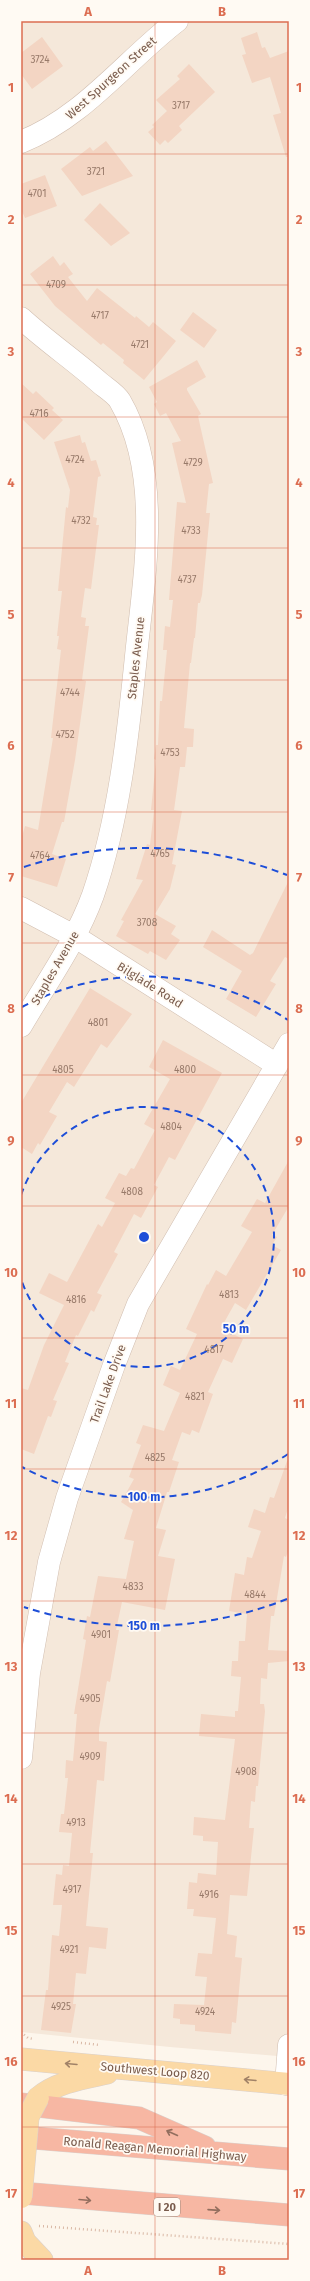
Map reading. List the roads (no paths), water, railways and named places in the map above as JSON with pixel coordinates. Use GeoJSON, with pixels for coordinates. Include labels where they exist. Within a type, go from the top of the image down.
{"type":"FeatureCollection","features":[{"type":"Feature","properties":{"kind":"highway"},"geometry":{"type":"LineString","coordinates":[[29,2101],[140,2118],[221,2154]]}},
{"type":"Feature","properties":{"kind":"highway","name":"Ronald Reagan Memorial Highway"},"geometry":{"type":"LineString","coordinates":[[21,2137],[289,2159]]}},
{"type":"Feature","properties":{"kind":"highway","name":"I 20"},"geometry":{"type":"LineString","coordinates":[[21,2193],[289,2215]]}},
{"type":"Feature","properties":{"kind":"main road","name":"Southwest Loop 820"},"geometry":{"type":"LineString","coordinates":[[21,2059],[287,2084]]}},
{"type":"Feature","properties":{"kind":"main road"},"geometry":{"type":"LineString","coordinates":[[21,2197],[29,2101],[62,2085],[124,2069]]}},
{"type":"Feature","properties":{"kind":"main road"},"geometry":{"type":"LineString","coordinates":[[29,2229],[25,2242],[42,2260]]}},
{"type":"Feature","properties":{"kind":"street","name":"West Spurgeon Street"},"geometry":{"type":"LineString","coordinates":[[21,142],[50,128],[79,108],[149,43],[177,21]]}},
{"type":"Feature","properties":{"kind":"street","name":"Staples Avenue"},"geometry":{"type":"LineString","coordinates":[[21,318],[71,358],[119,400],[133,431],[142,465],[146,506],[147,545],[127,736],[109,842],[92,897],[74,936],[21,1026]]}},
{"type":"Feature","properties":{"kind":"street","name":"Bilglade Road"},"geometry":{"type":"LineString","coordinates":[[21,908],[74,936],[277,1065]]}},
{"type":"Feature","properties":{"kind":"street","name":"Trail Lake Drive"},"geometry":{"type":"LineString","coordinates":[[21,1758],[29,1673],[49,1562],[66,1498],[114,1365],[138,1304],[289,1044]]}},
{"type":"Feature","properties":{"kind":"street"},"geometry":{"type":"LineString","coordinates":[[287,2084],[289,2045]]}}]}
